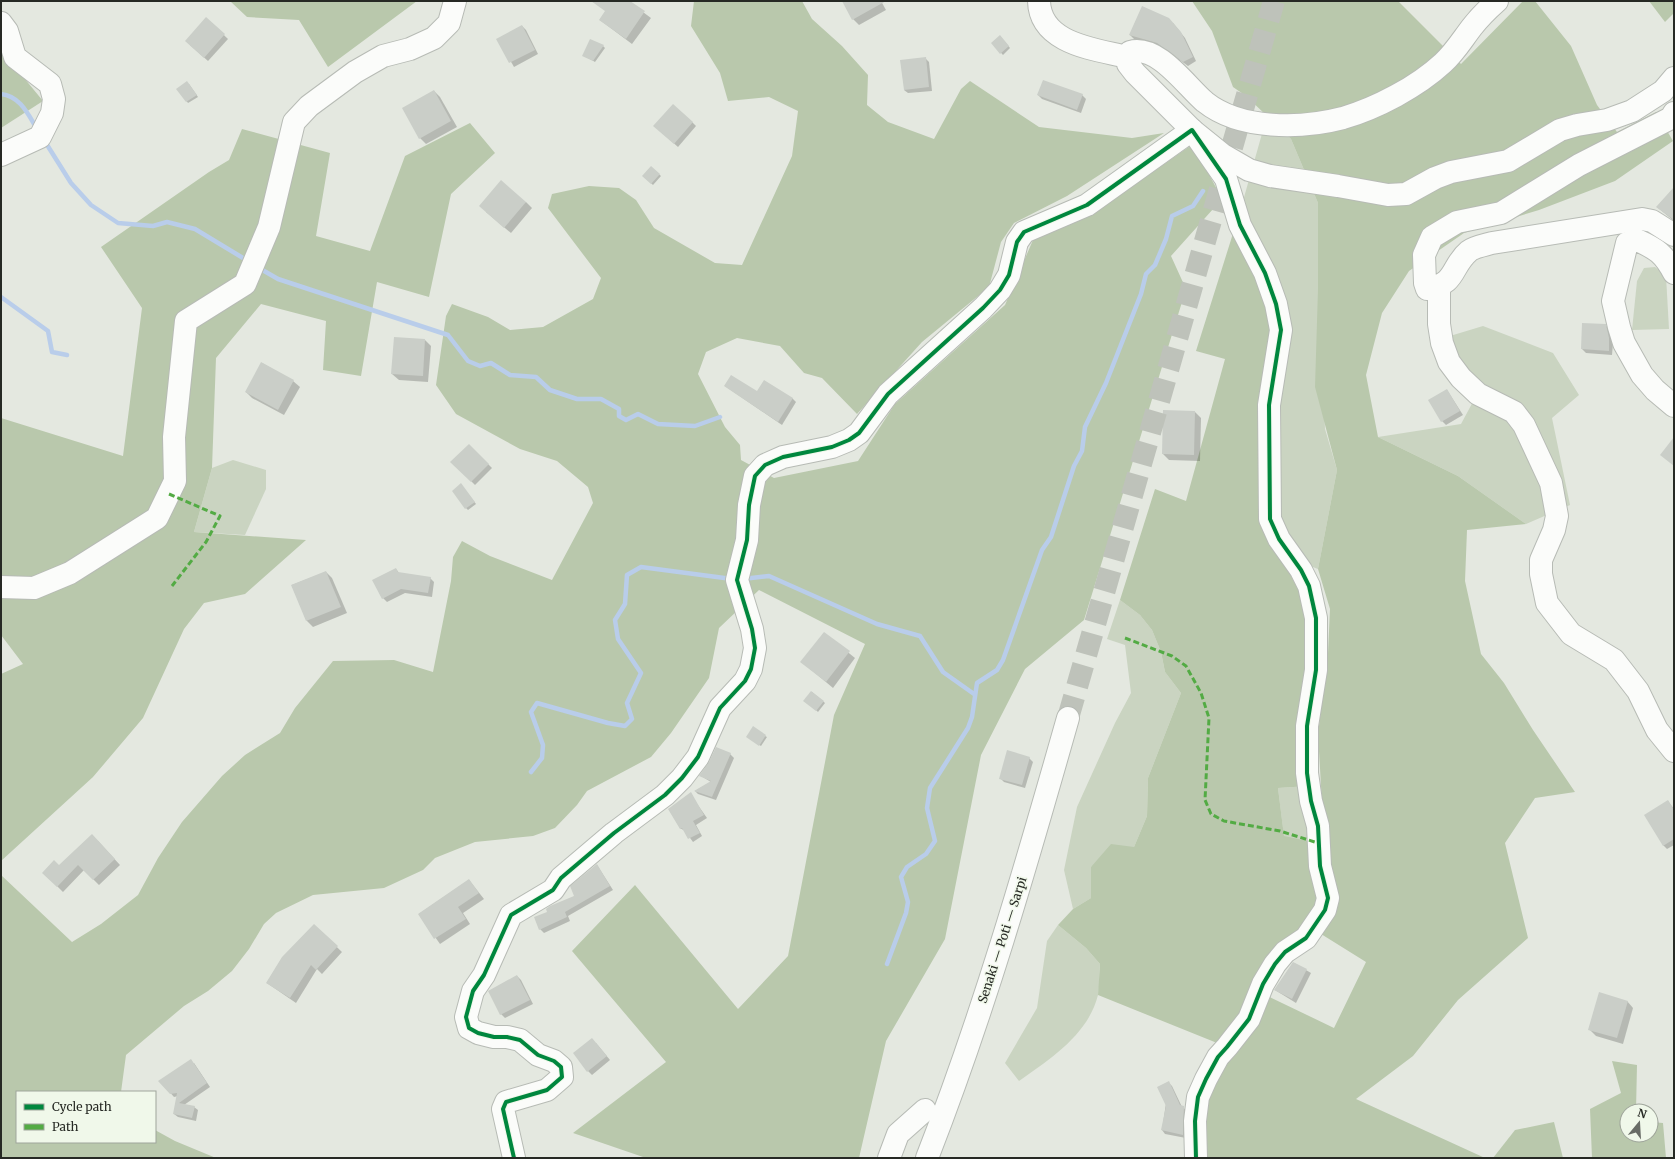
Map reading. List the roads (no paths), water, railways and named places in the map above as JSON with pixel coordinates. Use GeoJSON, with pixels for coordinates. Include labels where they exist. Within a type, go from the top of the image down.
{"type":"FeatureCollection","features":[{"type":"Feature","properties":{"kind":"main road"},"geometry":{"type":"LineString","coordinates":[[1,587],[34,588],[70,573],[157,518],[176,481],[174,437],[186,321],[245,284],[268,227],[294,122],[308,106],[355,72],[383,56],[410,49],[434,38],[449,23],[455,1]]}},
{"type":"Feature","properties":{"kind":"main road"},"geometry":{"type":"LineString","coordinates":[[1039,1],[1040,13],[1045,22],[1050,30],[1063,40],[1127,57]]}},
{"type":"Feature","properties":{"kind":"main road"},"geometry":{"type":"LineString","coordinates":[[1497,1],[1473,26],[1456,50],[1443,63],[1401,94],[1343,118],[1276,125],[1246,121],[1223,113],[1205,102],[1167,64],[1147,52],[1136,50],[1130,52],[1127,57],[1128,64],[1135,73],[1192,130],[1223,155],[1249,170],[1270,176],[1316,182],[1388,195],[1406,194],[1435,178],[1451,172],[1508,161],[1560,130],[1577,125],[1607,120],[1632,111],[1663,91],[1674,78]]}},
{"type":"Feature","properties":{"kind":"main road"},"geometry":{"type":"LineString","coordinates":[[1,23],[7,31],[15,57],[50,84],[54,99],[52,113],[40,137],[1,155]]}},
{"type":"Feature","properties":{"kind":"main road"},"geometry":{"type":"LineString","coordinates":[[1674,113],[1671,118],[1579,165],[1501,213],[1457,222],[1432,237],[1424,255],[1425,283],[1427,289],[1439,287],[1449,279],[1469,250],[1492,242],[1642,219],[1652,221],[1674,235]]}},
{"type":"Feature","properties":{"kind":"main road"},"geometry":{"type":"LineString","coordinates":[[514,1158],[503,1109],[506,1102],[547,1090],[562,1077],[561,1067],[554,1061],[538,1055],[520,1040],[478,1034],[469,1028],[466,1017],[472,991],[484,975],[511,915],[552,890],[561,878],[614,833],[665,795],[682,778],[698,757],[720,708],[744,681],[751,669],[755,648],[752,629],[737,580],[747,540],[748,505],[755,476],[765,465],[782,457],[832,447],[849,440],[859,433],[888,394],[983,308],[1000,290],[1009,274],[1017,242],[1024,232],[1087,205],[1192,130]]}},
{"type":"Feature","properties":{"kind":"main road"},"geometry":{"type":"LineString","coordinates":[[1192,130],[1226,179],[1240,225],[1265,273],[1276,304],[1281,330],[1269,405],[1270,519],[1278,539],[1301,570],[1309,586],[1316,618],[1316,670],[1307,726],[1307,773],[1318,826],[1320,866],[1328,898],[1325,910],[1306,938],[1285,952],[1275,964],[1263,984],[1249,1019],[1218,1057],[1206,1079],[1198,1097],[1195,1121],[1196,1158]]}},
{"type":"Feature","properties":{"kind":"main road"},"geometry":{"type":"LineString","coordinates":[[1674,273],[1666,257],[1651,246],[1638,240],[1627,244],[1613,302],[1624,343],[1639,369],[1655,390],[1674,406]]}},
{"type":"Feature","properties":{"kind":"main road"},"geometry":{"type":"LineString","coordinates":[[1439,287],[1439,324],[1442,343],[1449,362],[1461,378],[1478,394],[1514,412],[1524,425],[1550,483],[1557,516],[1554,530],[1541,560],[1541,574],[1546,603],[1571,634],[1614,660],[1638,691],[1656,730],[1674,752]]}},
{"type":"Feature","properties":{"kind":"main road","name":"Senaki — Poti — Sarpi"},"geometry":{"type":"LineString","coordinates":[[927,1158],[944,1112],[1024,874],[1068,718]]}},
{"type":"Feature","properties":{"kind":"main road"},"geometry":{"type":"LineString","coordinates":[[889,1158],[898,1134],[925,1110]]}},
{"type":"Feature","properties":{"kind":"waterway"},"geometry":{"type":"LineString","coordinates":[[1,94],[8,95],[18,102],[27,112],[37,129]]}},
{"type":"Feature","properties":{"kind":"waterway"},"geometry":{"type":"LineString","coordinates":[[44,140],[71,183],[91,205],[118,223],[153,226],[167,222],[195,229],[248,261]]}},
{"type":"Feature","properties":{"kind":"waterway"},"geometry":{"type":"LineString","coordinates":[[887,964],[906,913],[908,902],[901,877],[907,867],[926,854],[935,841],[927,808],[930,788],[968,728],[972,717],[977,683],[997,670],[1003,660],[1042,550],[1051,537],[1074,466],[1082,451],[1085,427],[1106,383],[1141,294],[1146,274],[1155,265],[1166,239],[1172,216],[1193,206],[1203,191]]}},
{"type":"Feature","properties":{"kind":"waterway"},"geometry":{"type":"LineString","coordinates":[[259,268],[278,279],[448,335],[468,361],[480,366],[491,363],[510,375],[536,377],[550,390],[577,399],[601,399],[619,409],[619,416],[626,420],[638,414],[658,424],[695,426],[720,417]]}},
{"type":"Feature","properties":{"kind":"waterway"},"geometry":{"type":"LineString","coordinates":[[1,297],[48,331],[52,352],[67,355]]}},
{"type":"Feature","properties":{"kind":"waterway"},"geometry":{"type":"LineString","coordinates":[[531,772],[542,758],[543,745],[531,712],[537,703],[608,723],[625,726],[632,719],[627,703],[641,673],[618,639],[615,620],[625,604],[627,575],[641,567],[732,579]]}},
{"type":"Feature","properties":{"kind":"waterway"},"geometry":{"type":"LineString","coordinates":[[743,579],[769,576],[877,624],[920,636],[943,672],[974,694]]}},
{"type":"Feature","properties":{"kind":"tunnel"},"geometry":{"type":"LineString","coordinates":[[1068,718],[1274,1]]}}]}
